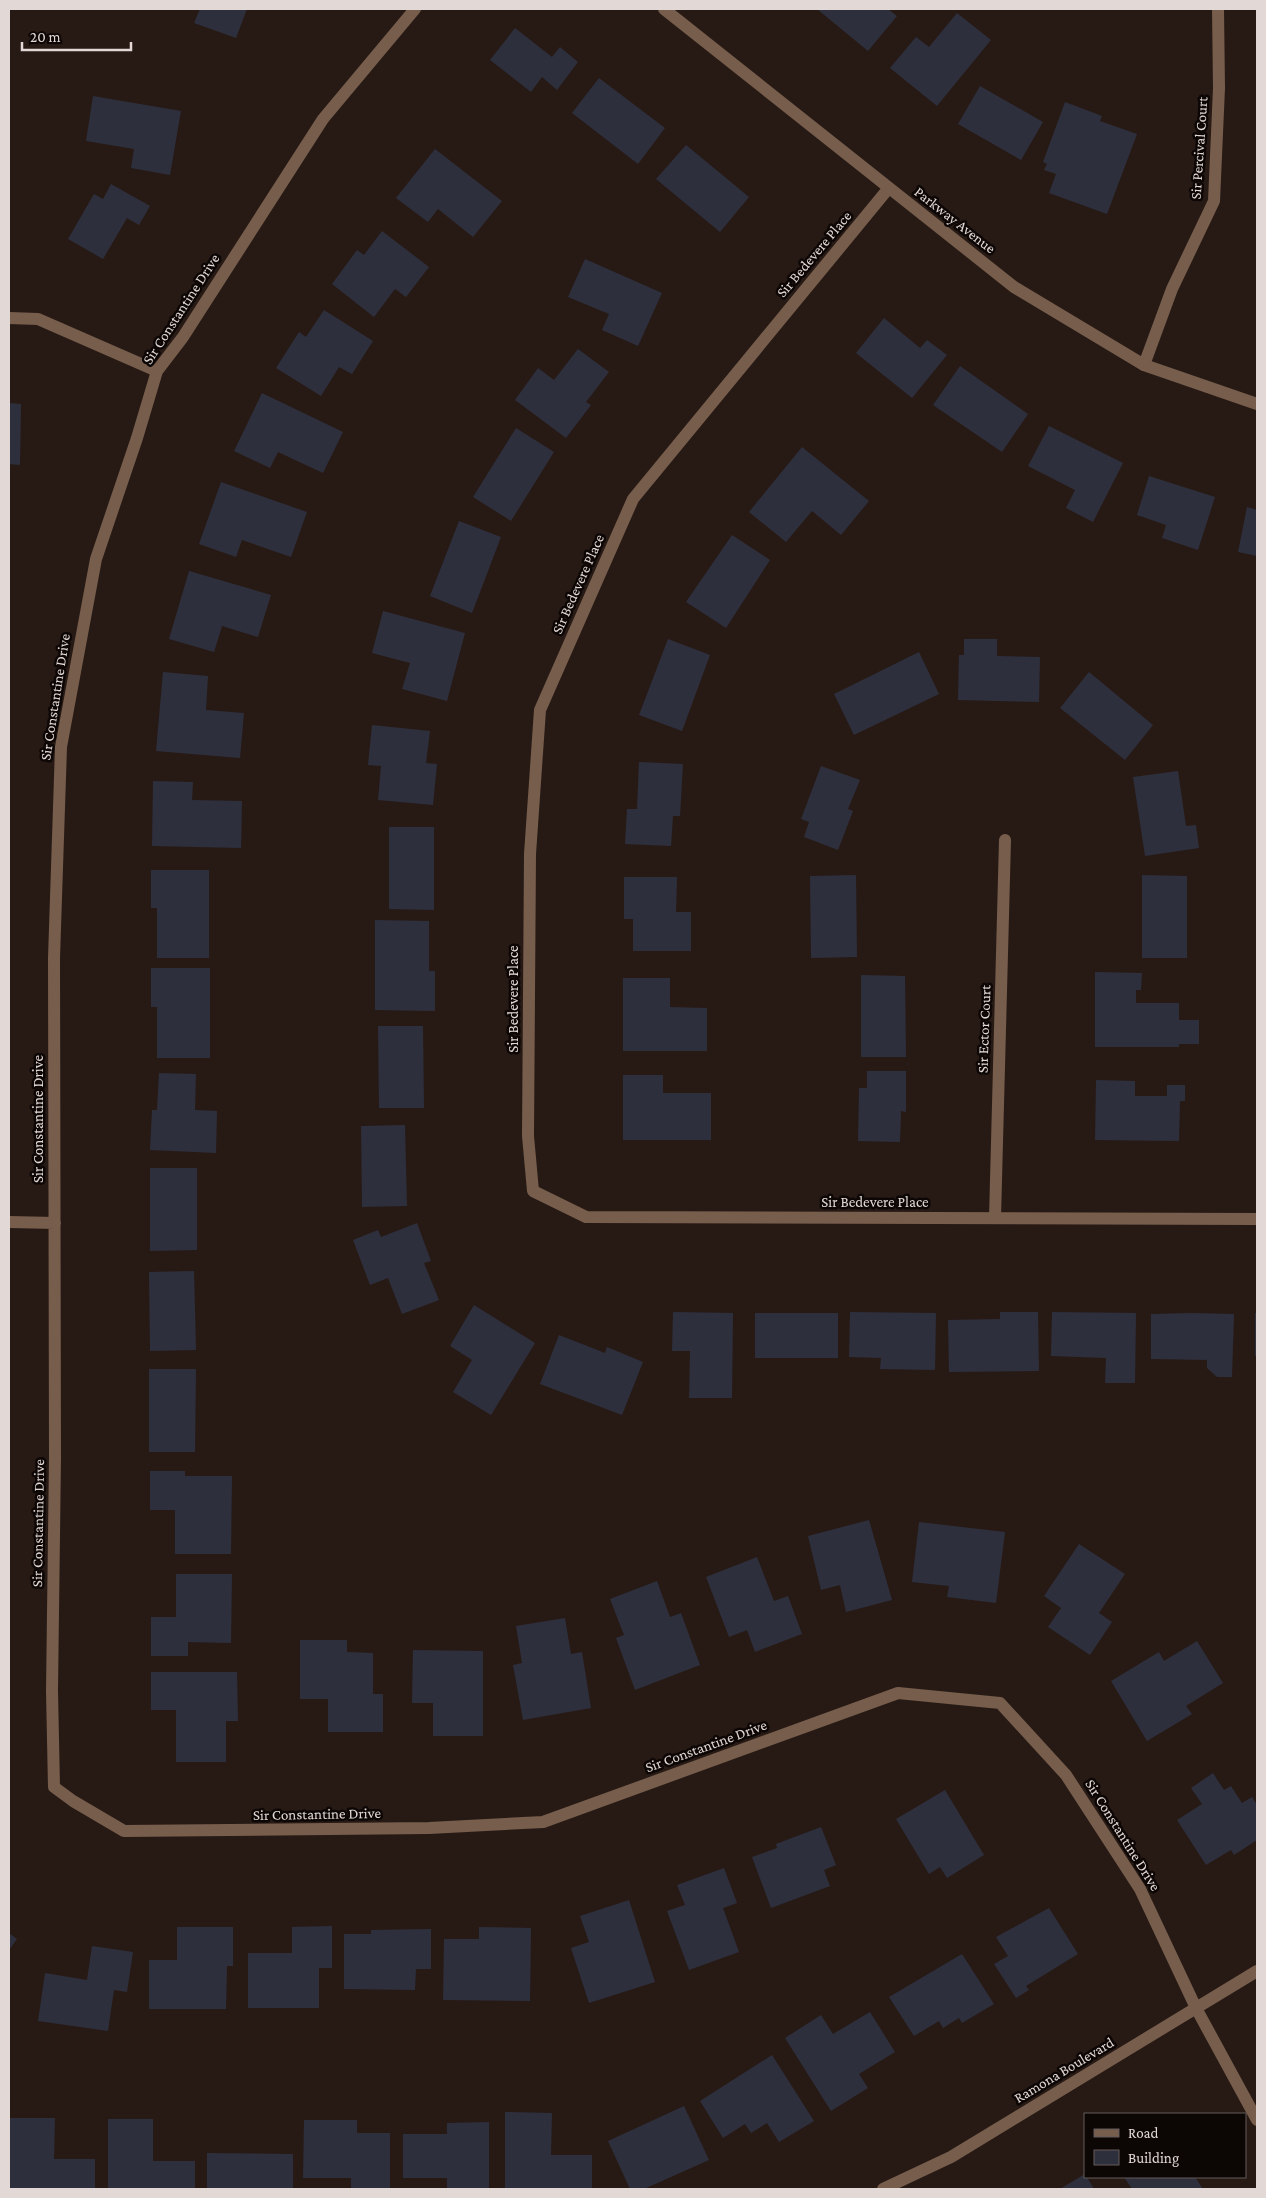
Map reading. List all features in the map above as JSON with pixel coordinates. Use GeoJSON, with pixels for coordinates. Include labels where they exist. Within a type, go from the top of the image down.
{"type":"FeatureCollection","features":[{"type":"Feature","properties":{"kind":"street","name":"Sir Constantine Drive"},"geometry":{"type":"LineString","coordinates":[[415,9],[323,119],[183,337],[157,371],[137,438],[96,559],[61,747],[54,958],[55,1223],[52,1691],[54,1787],[73,1801],[124,1831],[420,1828],[543,1822],[898,1693],[1000,1703],[1066,1776],[1140,1888],[1196,2008]]}},
{"type":"Feature","properties":{"kind":"street","name":"Parkway Avenue"},"geometry":{"type":"LineString","coordinates":[[664,9],[888,189],[1014,287],[1144,365],[1257,404]]}},
{"type":"Feature","properties":{"kind":"street","name":"Sir Percival Court"},"geometry":{"type":"LineString","coordinates":[[1144,365],[1172,289],[1214,201],[1219,88],[1218,9]]}},
{"type":"Feature","properties":{"kind":"street","name":"Sir Bedevere Place"},"geometry":{"type":"LineString","coordinates":[[888,189],[632,499],[540,710],[530,854],[528,1136],[533,1191],[586,1216],[1257,1219]]}},
{"type":"Feature","properties":{"kind":"street"},"geometry":{"type":"LineString","coordinates":[[9,318],[38,319],[157,371]]}},
{"type":"Feature","properties":{"kind":"street","name":"Sir Ector Court"},"geometry":{"type":"LineString","coordinates":[[995,1218],[1005,840]]}},
{"type":"Feature","properties":{"kind":"street"},"geometry":{"type":"LineString","coordinates":[[9,1222],[55,1223]]}},
{"type":"Feature","properties":{"kind":"street","name":"Ramona Boulevard"},"geometry":{"type":"LineString","coordinates":[[882,2189],[951,2158],[1257,1971]]}},
{"type":"Feature","properties":{"kind":"street"},"geometry":{"type":"LineString","coordinates":[[1196,2008],[1257,2120]]}},
{"type":"Feature","properties":{"kind":"building"},"geometry":{"type":"Polygon","coordinates":[[[200,9],[247,9],[236,38],[194,23],[200,9]]]}},
{"type":"Feature","properties":{"kind":"building"},"geometry":{"type":"Polygon","coordinates":[[[817,9],[888,9],[897,16],[868,51],[817,9]]]}},
{"type":"Feature","properties":{"kind":"building"},"geometry":{"type":"Polygon","coordinates":[[[957,13],[991,40],[937,106],[890,68],[916,37],[929,47],[957,13]]]}},
{"type":"Feature","properties":{"kind":"building"},"geometry":{"type":"Polygon","coordinates":[[[515,28],[552,57],[560,47],[578,62],[557,90],[542,77],[531,92],[490,60],[515,28]]]}},
{"type":"Feature","properties":{"kind":"building"},"geometry":{"type":"Polygon","coordinates":[[[599,78],[665,128],[638,164],[572,113],[599,78]]]}},
{"type":"Feature","properties":{"kind":"building"},"geometry":{"type":"Polygon","coordinates":[[[980,86],[1043,122],[1021,160],[958,124],[980,86]]]}},
{"type":"Feature","properties":{"kind":"building"},"geometry":{"type":"Polygon","coordinates":[[[93,96],[181,111],[170,175],[131,168],[134,149],[86,141],[93,96]]]}},
{"type":"Feature","properties":{"kind":"building"},"geometry":{"type":"Polygon","coordinates":[[[1065,102],[1102,116],[1100,121],[1137,134],[1107,214],[1049,193],[1056,174],[1044,170],[1047,164],[1043,162],[1065,102]]]}},
{"type":"Feature","properties":{"kind":"building"},"geometry":{"type":"Polygon","coordinates":[[[686,145],[749,197],[720,232],[656,179],[686,145]]]}},
{"type":"Feature","properties":{"kind":"building"},"geometry":{"type":"Polygon","coordinates":[[[435,149],[502,201],[473,237],[438,209],[428,222],[396,198],[435,149]]]}},
{"type":"Feature","properties":{"kind":"building"},"geometry":{"type":"Polygon","coordinates":[[[111,184],[150,206],[139,225],[127,218],[103,259],[68,239],[94,194],[103,199],[111,184]]]}},
{"type":"Feature","properties":{"kind":"building"},"geometry":{"type":"Polygon","coordinates":[[[382,231],[429,267],[406,297],[395,289],[374,317],[332,284],[357,250],[364,255],[382,231]]]}},
{"type":"Feature","properties":{"kind":"building"},"geometry":{"type":"Polygon","coordinates":[[[585,259],[662,293],[638,346],[602,330],[609,314],[568,297],[585,259]]]}},
{"type":"Feature","properties":{"kind":"building"},"geometry":{"type":"Polygon","coordinates":[[[324,310],[373,341],[352,374],[339,367],[321,396],[276,368],[299,332],[306,337],[324,310]]]}},
{"type":"Feature","properties":{"kind":"building"},"geometry":{"type":"Polygon","coordinates":[[[884,318],[920,348],[927,340],[947,355],[912,398],[856,353],[884,318]]]}},
{"type":"Feature","properties":{"kind":"building"},"geometry":{"type":"Polygon","coordinates":[[[578,349],[609,372],[586,402],[591,405],[566,438],[515,400],[538,368],[554,380],[578,349]]]}},
{"type":"Feature","properties":{"kind":"building"},"geometry":{"type":"Polygon","coordinates":[[[960,366],[1028,414],[1002,452],[933,405],[960,366]]]}},
{"type":"Feature","properties":{"kind":"building"},"geometry":{"type":"Polygon","coordinates":[[[262,393],[343,432],[323,473],[278,452],[270,468],[234,451],[262,393]]]}},
{"type":"Feature","properties":{"kind":"building"},"geometry":{"type":"Polygon","coordinates":[[[9,403],[21,404],[20,465],[9,464],[9,403]]]}},
{"type":"Feature","properties":{"kind":"building"},"geometry":{"type":"Polygon","coordinates":[[[1049,426],[1123,463],[1093,522],[1066,508],[1075,490],[1028,466],[1049,426]]]}},
{"type":"Feature","properties":{"kind":"building"},"geometry":{"type":"Polygon","coordinates":[[[516,428],[554,452],[511,521],[473,497],[516,428]]]}},
{"type":"Feature","properties":{"kind":"building"},"geometry":{"type":"Polygon","coordinates":[[[802,447],[869,501],[841,535],[812,511],[786,542],[749,512],[802,447]]]}},
{"type":"Feature","properties":{"kind":"building"},"geometry":{"type":"Polygon","coordinates":[[[1149,476],[1215,497],[1198,550],[1162,538],[1166,525],[1137,515],[1149,476]]]}},
{"type":"Feature","properties":{"kind":"building"},"geometry":{"type":"Polygon","coordinates":[[[221,482],[307,512],[291,557],[242,540],[236,557],[199,544],[221,482]]]}},
{"type":"Feature","properties":{"kind":"building"},"geometry":{"type":"Polygon","coordinates":[[[1247,507],[1257,510],[1257,556],[1238,552],[1247,507]]]}},
{"type":"Feature","properties":{"kind":"building"},"geometry":{"type":"Polygon","coordinates":[[[459,521],[501,537],[472,613],[430,596],[459,521]]]}},
{"type":"Feature","properties":{"kind":"building"},"geometry":{"type":"Polygon","coordinates":[[[732,535],[770,560],[726,628],[686,602],[732,535]]]}},
{"type":"Feature","properties":{"kind":"building"},"geometry":{"type":"Polygon","coordinates":[[[189,571],[271,595],[258,637],[222,626],[214,652],[169,639],[189,571]]]}},
{"type":"Feature","properties":{"kind":"building"},"geometry":{"type":"Polygon","coordinates":[[[383,611],[465,633],[447,701],[402,689],[410,663],[372,653],[383,611]]]}},
{"type":"Feature","properties":{"kind":"building"},"geometry":{"type":"Polygon","coordinates":[[[668,639],[710,655],[682,731],[639,715],[668,639]]]}},
{"type":"Feature","properties":{"kind":"building"},"geometry":{"type":"Polygon","coordinates":[[[964,639],[997,639],[997,656],[1040,657],[1039,702],[958,700],[959,655],[964,655],[964,639]]]}},
{"type":"Feature","properties":{"kind":"building"},"geometry":{"type":"Polygon","coordinates":[[[919,652],[939,694],[854,735],[834,694],[919,652]]]}},
{"type":"Feature","properties":{"kind":"building"},"geometry":{"type":"Polygon","coordinates":[[[163,672],[208,676],[206,710],[244,713],[240,758],[156,751],[163,672]]]}},
{"type":"Feature","properties":{"kind":"building"},"geometry":{"type":"Polygon","coordinates":[[[1089,672],[1153,725],[1125,760],[1060,708],[1089,672]]]}},
{"type":"Feature","properties":{"kind":"building"},"geometry":{"type":"Polygon","coordinates":[[[372,725],[430,731],[426,763],[437,764],[433,805],[378,800],[381,766],[368,765],[372,725]]]}},
{"type":"Feature","properties":{"kind":"building"},"geometry":{"type":"Polygon","coordinates":[[[639,762],[683,764],[680,816],[673,816],[671,846],[625,844],[627,809],[637,809],[639,762]]]}},
{"type":"Feature","properties":{"kind":"building"},"geometry":{"type":"Polygon","coordinates":[[[821,766],[860,780],[848,809],[853,811],[838,850],[804,837],[809,822],[801,819],[821,766]]]}},
{"type":"Feature","properties":{"kind":"building"},"geometry":{"type":"Polygon","coordinates":[[[1178,771],[1186,826],[1196,825],[1199,848],[1145,856],[1133,777],[1178,771]]]}},
{"type":"Feature","properties":{"kind":"building"},"geometry":{"type":"Polygon","coordinates":[[[153,781],[193,782],[192,800],[242,801],[241,848],[152,846],[153,781]]]}},
{"type":"Feature","properties":{"kind":"building"},"geometry":{"type":"Polygon","coordinates":[[[389,827],[434,827],[434,910],[389,909],[389,827]]]}},
{"type":"Feature","properties":{"kind":"building"},"geometry":{"type":"Polygon","coordinates":[[[151,870],[209,870],[209,958],[157,958],[157,908],[151,908],[151,870]]]}},
{"type":"Feature","properties":{"kind":"building"},"geometry":{"type":"Polygon","coordinates":[[[856,875],[857,957],[811,958],[810,876],[856,875]]]}},
{"type":"Feature","properties":{"kind":"building"},"geometry":{"type":"Polygon","coordinates":[[[1142,875],[1187,876],[1187,958],[1142,958],[1142,875]]]}},
{"type":"Feature","properties":{"kind":"building"},"geometry":{"type":"Polygon","coordinates":[[[624,877],[677,877],[676,912],[691,912],[691,951],[633,951],[633,919],[624,919],[624,877]]]}},
{"type":"Feature","properties":{"kind":"building"},"geometry":{"type":"Polygon","coordinates":[[[375,920],[429,921],[429,971],[435,971],[435,1011],[375,1010],[375,920]]]}},
{"type":"Feature","properties":{"kind":"building"},"geometry":{"type":"Polygon","coordinates":[[[151,968],[210,968],[210,1058],[157,1058],[157,1007],[151,1007],[151,968]]]}},
{"type":"Feature","properties":{"kind":"building"},"geometry":{"type":"Polygon","coordinates":[[[1095,972],[1142,973],[1141,990],[1136,990],[1136,1003],[1179,1003],[1179,1020],[1199,1020],[1199,1044],[1179,1044],[1179,1047],[1095,1047],[1095,972]]]}},
{"type":"Feature","properties":{"kind":"building"},"geometry":{"type":"Polygon","coordinates":[[[861,975],[905,976],[906,1057],[861,1057],[861,975]]]}},
{"type":"Feature","properties":{"kind":"building"},"geometry":{"type":"Polygon","coordinates":[[[623,978],[670,978],[670,1007],[707,1008],[707,1051],[623,1051],[623,978]]]}},
{"type":"Feature","properties":{"kind":"building"},"geometry":{"type":"Polygon","coordinates":[[[378,1026],[423,1026],[424,1108],[379,1108],[378,1026]]]}},
{"type":"Feature","properties":{"kind":"building"},"geometry":{"type":"Polygon","coordinates":[[[867,1071],[906,1071],[906,1112],[901,1111],[900,1142],[858,1141],[859,1088],[867,1088],[867,1071]]]}},
{"type":"Feature","properties":{"kind":"building"},"geometry":{"type":"Polygon","coordinates":[[[159,1073],[196,1074],[195,1110],[217,1111],[216,1153],[150,1150],[152,1110],[157,1110],[159,1073]]]}},
{"type":"Feature","properties":{"kind":"building"},"geometry":{"type":"Polygon","coordinates":[[[623,1075],[663,1075],[663,1093],[711,1093],[711,1140],[623,1140],[623,1075]]]}},
{"type":"Feature","properties":{"kind":"building"},"geometry":{"type":"Polygon","coordinates":[[[1096,1080],[1135,1081],[1135,1096],[1167,1096],[1167,1085],[1185,1085],[1185,1101],[1180,1101],[1179,1141],[1095,1140],[1096,1080]]]}},
{"type":"Feature","properties":{"kind":"building"},"geometry":{"type":"Polygon","coordinates":[[[405,1125],[407,1206],[362,1207],[361,1126],[405,1125]]]}},
{"type":"Feature","properties":{"kind":"building"},"geometry":{"type":"Polygon","coordinates":[[[150,1168],[197,1168],[197,1250],[150,1251],[150,1168]]]}},
{"type":"Feature","properties":{"kind":"building"},"geometry":{"type":"Polygon","coordinates":[[[417,1223],[431,1261],[424,1263],[439,1300],[402,1314],[388,1278],[370,1285],[353,1240],[378,1230],[381,1237],[417,1223]]]}},
{"type":"Feature","properties":{"kind":"building"},"geometry":{"type":"Polygon","coordinates":[[[194,1271],[196,1350],[150,1351],[149,1272],[194,1271]]]}},
{"type":"Feature","properties":{"kind":"building"},"geometry":{"type":"Polygon","coordinates":[[[474,1305],[535,1343],[491,1415],[453,1392],[472,1360],[450,1346],[474,1305]]]}},
{"type":"Feature","properties":{"kind":"building"},"geometry":{"type":"Polygon","coordinates":[[[673,1312],[733,1313],[732,1398],[689,1398],[690,1351],[672,1351],[673,1312]]]}},
{"type":"Feature","properties":{"kind":"building"},"geometry":{"type":"Polygon","coordinates":[[[850,1312],[936,1313],[935,1370],[880,1369],[881,1358],[849,1357],[850,1312]]]}},
{"type":"Feature","properties":{"kind":"building"},"geometry":{"type":"Polygon","coordinates":[[[1000,1312],[1038,1312],[1039,1371],[949,1372],[948,1320],[1000,1319],[1000,1312]]]}},
{"type":"Feature","properties":{"kind":"building"},"geometry":{"type":"Polygon","coordinates":[[[1052,1312],[1136,1313],[1135,1383],[1105,1383],[1106,1358],[1051,1356],[1052,1312]]]}},
{"type":"Feature","properties":{"kind":"building"},"geometry":{"type":"Polygon","coordinates":[[[755,1313],[838,1313],[838,1358],[755,1358],[755,1313]]]}},
{"type":"Feature","properties":{"kind":"building"},"geometry":{"type":"Polygon","coordinates":[[[1255,1313],[1257,1313],[1257,1356],[1255,1356],[1255,1313]]]}},
{"type":"Feature","properties":{"kind":"building"},"geometry":{"type":"Polygon","coordinates":[[[1151,1314],[1234,1314],[1232,1377],[1217,1377],[1207,1368],[1207,1360],[1151,1359],[1151,1314]]]}},
{"type":"Feature","properties":{"kind":"building"},"geometry":{"type":"Polygon","coordinates":[[[559,1335],[605,1353],[607,1347],[643,1362],[622,1415],[540,1384],[559,1335]]]}},
{"type":"Feature","properties":{"kind":"building"},"geometry":{"type":"Polygon","coordinates":[[[149,1369],[196,1369],[195,1452],[149,1452],[149,1369]]]}},
{"type":"Feature","properties":{"kind":"building"},"geometry":{"type":"Polygon","coordinates":[[[150,1471],[185,1471],[185,1476],[232,1476],[231,1554],[175,1554],[175,1510],[150,1510],[150,1471]]]}},
{"type":"Feature","properties":{"kind":"building"},"geometry":{"type":"Polygon","coordinates":[[[869,1520],[892,1600],[846,1612],[840,1585],[821,1590],[808,1536],[869,1520]]]}},
{"type":"Feature","properties":{"kind":"building"},"geometry":{"type":"Polygon","coordinates":[[[919,1522],[1005,1532],[996,1603],[947,1597],[949,1586],[912,1582],[919,1522]]]}},
{"type":"Feature","properties":{"kind":"building"},"geometry":{"type":"Polygon","coordinates":[[[1079,1544],[1125,1574],[1099,1613],[1112,1622],[1090,1655],[1048,1627],[1061,1608],[1044,1596],[1079,1544]]]}},
{"type":"Feature","properties":{"kind":"building"},"geometry":{"type":"Polygon","coordinates":[[[757,1557],[774,1601],[788,1596],[802,1634],[755,1652],[747,1630],[729,1637],[706,1577],[757,1557]]]}},
{"type":"Feature","properties":{"kind":"building"},"geometry":{"type":"Polygon","coordinates":[[[176,1574],[232,1574],[231,1643],[188,1642],[188,1656],[151,1656],[151,1617],[176,1617],[176,1574]]]}},
{"type":"Feature","properties":{"kind":"building"},"geometry":{"type":"Polygon","coordinates":[[[657,1581],[670,1617],[681,1613],[700,1665],[635,1690],[616,1638],[624,1635],[610,1599],[657,1581]]]}},
{"type":"Feature","properties":{"kind":"building"},"geometry":{"type":"Polygon","coordinates":[[[565,1618],[571,1654],[582,1652],[591,1708],[523,1720],[513,1665],[522,1663],[516,1626],[565,1618]]]}},
{"type":"Feature","properties":{"kind":"building"},"geometry":{"type":"Polygon","coordinates":[[[300,1640],[347,1640],[347,1652],[373,1653],[373,1694],[383,1694],[383,1732],[328,1732],[328,1699],[300,1699],[300,1640]]]}},
{"type":"Feature","properties":{"kind":"building"},"geometry":{"type":"Polygon","coordinates":[[[1197,1641],[1223,1683],[1186,1706],[1192,1714],[1147,1741],[1111,1681],[1159,1652],[1164,1661],[1197,1641]]]}},
{"type":"Feature","properties":{"kind":"building"},"geometry":{"type":"Polygon","coordinates":[[[413,1650],[483,1651],[483,1736],[433,1736],[433,1703],[412,1703],[413,1650]]]}},
{"type":"Feature","properties":{"kind":"building"},"geometry":{"type":"Polygon","coordinates":[[[151,1672],[237,1672],[238,1721],[226,1721],[226,1762],[176,1762],[176,1710],[151,1710],[151,1672]]]}},
{"type":"Feature","properties":{"kind":"building"},"geometry":{"type":"Polygon","coordinates":[[[1213,1773],[1224,1790],[1231,1786],[1242,1803],[1252,1797],[1257,1805],[1257,1840],[1234,1855],[1231,1850],[1206,1865],[1177,1820],[1202,1804],[1191,1788],[1213,1773]]]}},
{"type":"Feature","properties":{"kind":"building"},"geometry":{"type":"Polygon","coordinates":[[[945,1790],[984,1855],[947,1878],[940,1867],[929,1874],[896,1819],[945,1790]]]}},
{"type":"Feature","properties":{"kind":"building"},"geometry":{"type":"Polygon","coordinates":[[[821,1827],[836,1865],[824,1870],[830,1886],[771,1908],[752,1857],[777,1848],[776,1844],[821,1827]]]}},
{"type":"Feature","properties":{"kind":"building"},"geometry":{"type":"Polygon","coordinates":[[[724,1868],[737,1903],[723,1908],[739,1952],[689,1970],[667,1911],[685,1905],[677,1885],[724,1868]]]}},
{"type":"Feature","properties":{"kind":"building"},"geometry":{"type":"Polygon","coordinates":[[[629,1900],[655,1982],[589,2003],[571,1948],[589,1942],[580,1916],[629,1900]]]}},
{"type":"Feature","properties":{"kind":"building"},"geometry":{"type":"Polygon","coordinates":[[[1049,1908],[1078,1954],[1026,1986],[1029,1990],[1016,1998],[994,1964],[1008,1956],[996,1937],[1049,1908]]]}},
{"type":"Feature","properties":{"kind":"building"},"geometry":{"type":"Polygon","coordinates":[[[332,1926],[332,1968],[319,1968],[319,2008],[248,2008],[248,1953],[292,1953],[292,1927],[332,1926]]]}},
{"type":"Feature","properties":{"kind":"building"},"geometry":{"type":"Polygon","coordinates":[[[177,1927],[233,1927],[233,1966],[227,1966],[226,2009],[149,2009],[149,1960],[177,1960],[177,1927]]]}},
{"type":"Feature","properties":{"kind":"building"},"geometry":{"type":"Polygon","coordinates":[[[479,1927],[531,1928],[530,2001],[443,2000],[444,1939],[479,1939],[479,1927]]]}},
{"type":"Feature","properties":{"kind":"building"},"geometry":{"type":"Polygon","coordinates":[[[431,1929],[431,1969],[416,1969],[415,1990],[344,1989],[344,1934],[371,1934],[371,1930],[431,1929]]]}},
{"type":"Feature","properties":{"kind":"building"},"geometry":{"type":"Polygon","coordinates":[[[9,1933],[17,1939],[9,1950],[9,1933]]]}},
{"type":"Feature","properties":{"kind":"building"},"geometry":{"type":"Polygon","coordinates":[[[92,1946],[133,1952],[127,1992],[114,1990],[108,2031],[38,2021],[45,1973],[87,1980],[92,1946]]]}},
{"type":"Feature","properties":{"kind":"building"},"geometry":{"type":"Polygon","coordinates":[[[962,1954],[994,2004],[962,2023],[959,2018],[943,2028],[939,2021],[914,2036],[889,1997],[962,1954]]]}},
{"type":"Feature","properties":{"kind":"building"},"geometry":{"type":"Polygon","coordinates":[[[870,2012],[895,2052],[859,2074],[868,2088],[831,2111],[785,2038],[821,2015],[833,2034],[870,2012]]]}},
{"type":"Feature","properties":{"kind":"building"},"geometry":{"type":"Polygon","coordinates":[[[772,2055],[814,2121],[779,2142],[767,2123],[751,2133],[745,2124],[723,2138],[700,2101],[772,2055]]]}},
{"type":"Feature","properties":{"kind":"building"},"geometry":{"type":"Polygon","coordinates":[[[684,2106],[709,2160],[644,2189],[630,2189],[608,2141],[684,2106]]]}},
{"type":"Feature","properties":{"kind":"building"},"geometry":{"type":"Polygon","coordinates":[[[505,2112],[552,2113],[551,2155],[592,2155],[592,2189],[505,2189],[505,2112]]]}},
{"type":"Feature","properties":{"kind":"building"},"geometry":{"type":"Polygon","coordinates":[[[9,2118],[55,2118],[54,2159],[95,2159],[95,2189],[9,2189],[9,2118]]]}},
{"type":"Feature","properties":{"kind":"building"},"geometry":{"type":"Polygon","coordinates":[[[108,2119],[153,2119],[153,2161],[195,2161],[195,2189],[108,2189],[108,2119]]]}},
{"type":"Feature","properties":{"kind":"building"},"geometry":{"type":"Polygon","coordinates":[[[304,2120],[357,2120],[357,2133],[390,2133],[390,2189],[351,2189],[351,2178],[303,2178],[304,2120]]]}},
{"type":"Feature","properties":{"kind":"building"},"geometry":{"type":"Polygon","coordinates":[[[489,2122],[489,2189],[447,2189],[447,2178],[403,2178],[403,2134],[447,2134],[447,2123],[489,2122]]]}},
{"type":"Feature","properties":{"kind":"building"},"geometry":{"type":"Polygon","coordinates":[[[207,2153],[293,2154],[293,2189],[207,2189],[207,2153]]]}},
{"type":"Feature","properties":{"kind":"building"},"geometry":{"type":"Polygon","coordinates":[[[1084,2175],[1084,2178],[1087,2178],[1094,2189],[1060,2189],[1084,2175]]]}},
{"type":"Feature","properties":{"kind":"building"},"geometry":{"type":"Polygon","coordinates":[[[1125,2178],[1196,2178],[1203,2189],[1132,2189],[1125,2178]]]}}]}
